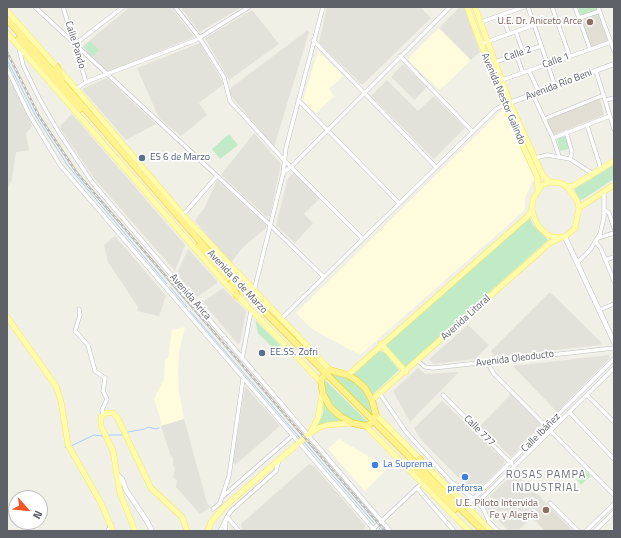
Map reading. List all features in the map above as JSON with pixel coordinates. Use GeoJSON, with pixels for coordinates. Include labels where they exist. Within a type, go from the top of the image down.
{"type":"FeatureCollection","features":[{"type":"Feature","properties":{"kind":"highway","name":"Avenida 6 de Marzo"},"geometry":{"type":"LineString","coordinates":[[7,19],[231,277],[327,373],[477,531]]}},
{"type":"Feature","properties":{"kind":"highway","name":"Avenida 6 de Marzo"},"geometry":{"type":"LineString","coordinates":[[7,25],[232,283],[327,373]]}},
{"type":"Feature","properties":{"kind":"highway"},"geometry":{"type":"LineString","coordinates":[[57,67],[65,84]]}},
{"type":"Feature","properties":{"kind":"highway"},"geometry":{"type":"LineString","coordinates":[[232,283],[237,296]]}},
{"type":"Feature","properties":{"kind":"highway"},"geometry":{"type":"LineString","coordinates":[[327,373],[348,375],[365,388],[372,400],[372,421],[352,423],[334,411],[323,392],[321,382],[327,373]]}},
{"type":"Feature","properties":{"kind":"highway","name":"Avenida 6 de Marzo"},"geometry":{"type":"LineString","coordinates":[[372,421],[483,531]]}},
{"type":"Feature","properties":{"kind":"highway"},"geometry":{"type":"LineString","coordinates":[[420,458],[425,473]]}},
{"type":"Feature","properties":{"kind":"main road","name":"Avenida Nestor Galindo"},"geometry":{"type":"LineString","coordinates":[[467,7],[504,105],[537,176],[538,190]]}},
{"type":"Feature","properties":{"kind":"main road","name":"Avenida Nestor Galindo"},"geometry":{"type":"LineString","coordinates":[[475,7],[510,103],[543,176],[550,182]]}},
{"type":"Feature","properties":{"kind":"main road","name":"Avenida 6 de Marzo"},"geometry":{"type":"LineString","coordinates":[[7,11],[76,88],[183,215],[281,319],[327,373]]}},
{"type":"Feature","properties":{"kind":"main road","name":"Avenida 6 de Marzo"},"geometry":{"type":"LineString","coordinates":[[7,32],[237,296],[321,382]]}},
{"type":"Feature","properties":{"kind":"main road"},"geometry":{"type":"LineString","coordinates":[[567,187],[573,186],[614,162]]}},
{"type":"Feature","properties":{"kind":"main road"},"geometry":{"type":"LineString","coordinates":[[348,375],[381,344],[528,216],[532,210],[534,199],[538,190],[545,183],[561,183],[567,187],[577,200],[579,208],[575,228],[563,237],[553,237],[539,227],[532,210]]}},
{"type":"Feature","properties":{"kind":"main road"},"geometry":{"type":"LineString","coordinates":[[579,208],[614,185]]}},
{"type":"Feature","properties":{"kind":"main road","name":"Avenida Litoral"},"geometry":{"type":"LineString","coordinates":[[372,400],[406,372],[550,243],[563,237]]}},
{"type":"Feature","properties":{"kind":"main road"},"geometry":{"type":"LineString","coordinates":[[7,317],[56,386],[61,401],[68,445],[101,503],[113,531]]}},
{"type":"Feature","properties":{"kind":"main road"},"geometry":{"type":"LineString","coordinates":[[381,344],[406,372]]}},
{"type":"Feature","properties":{"kind":"main road"},"geometry":{"type":"LineString","coordinates":[[308,435],[318,418],[323,392]]}},
{"type":"Feature","properties":{"kind":"main road"},"geometry":{"type":"LineString","coordinates":[[135,531],[120,493],[113,451],[100,422],[103,414],[113,413],[117,417],[151,488],[182,517],[187,531]]}},
{"type":"Feature","properties":{"kind":"main road","name":"Avenida 6 de Marzo"},"geometry":{"type":"LineString","coordinates":[[372,421],[420,458],[491,531]]}},
{"type":"Feature","properties":{"kind":"main road","name":"Avenida 6 de Marzo"},"geometry":{"type":"LineString","coordinates":[[372,421],[422,483],[469,531]]}},
{"type":"Feature","properties":{"kind":"main road"},"geometry":{"type":"LineString","coordinates":[[208,531],[211,522],[218,512],[262,474],[273,462],[308,435],[318,428],[327,425],[352,423]]}},
{"type":"Feature","properties":{"kind":"street"},"geometry":{"type":"LineString","coordinates":[[35,7],[324,277]]}},
{"type":"Feature","properties":{"kind":"street","name":"Calle Pando"},"geometry":{"type":"LineString","coordinates":[[63,7],[86,82]]}},
{"type":"Feature","properties":{"kind":"street"},"geometry":{"type":"LineString","coordinates":[[75,44],[123,7]]}},
{"type":"Feature","properties":{"kind":"street"},"geometry":{"type":"LineString","coordinates":[[175,7],[200,37],[226,81],[228,98],[284,160],[292,166],[364,239]]}},
{"type":"Feature","properties":{"kind":"street"},"geometry":{"type":"LineString","coordinates":[[76,88],[86,82],[200,37],[249,7]]}},
{"type":"Feature","properties":{"kind":"street"},"geometry":{"type":"LineString","coordinates":[[254,291],[283,173],[284,160],[298,100],[322,7]]}},
{"type":"Feature","properties":{"kind":"street"},"geometry":{"type":"LineString","coordinates":[[283,173],[292,166],[327,129],[450,7]]}},
{"type":"Feature","properties":{"kind":"street"},"geometry":{"type":"LineString","coordinates":[[508,7],[510,12]]}},
{"type":"Feature","properties":{"kind":"street"},"geometry":{"type":"LineString","coordinates":[[481,22],[524,7]]}},
{"type":"Feature","properties":{"kind":"street"},"geometry":{"type":"LineString","coordinates":[[528,7],[555,86]]}},
{"type":"Feature","properties":{"kind":"street"},"geometry":{"type":"LineString","coordinates":[[552,7],[570,57]]}},
{"type":"Feature","properties":{"kind":"street"},"geometry":{"type":"LineString","coordinates":[[575,7],[590,49]]}},
{"type":"Feature","properties":{"kind":"street"},"geometry":{"type":"LineString","coordinates":[[579,18],[599,9],[614,51]]}},
{"type":"Feature","properties":{"kind":"street"},"geometry":{"type":"LineString","coordinates":[[502,15],[509,34]]}},
{"type":"Feature","properties":{"kind":"street"},"geometry":{"type":"LineString","coordinates":[[481,44],[534,25]]}},
{"type":"Feature","properties":{"kind":"street"},"geometry":{"type":"LineString","coordinates":[[516,32],[523,52]]}},
{"type":"Feature","properties":{"kind":"street"},"geometry":{"type":"LineString","coordinates":[[313,40],[436,167]]}},
{"type":"Feature","properties":{"kind":"street","name":"Calle 1"},"geometry":{"type":"LineString","coordinates":[[502,80],[611,42]]}},
{"type":"Feature","properties":{"kind":"street","name":"Avenida Arica"},"geometry":{"type":"LineString","coordinates":[[18,45],[23,65],[39,98],[85,172],[235,348],[242,360],[390,531]]}},
{"type":"Feature","properties":{"kind":"street","name":"Calle 2"},"geometry":{"type":"LineString","coordinates":[[495,62],[541,46]]}},
{"type":"Feature","properties":{"kind":"street"},"geometry":{"type":"LineString","coordinates":[[516,54],[523,73]]}},
{"type":"Feature","properties":{"kind":"street"},"geometry":{"type":"LineString","coordinates":[[400,56],[472,132]]}},
{"type":"Feature","properties":{"kind":"street","name":"Avenida Río Beni"},"geometry":{"type":"LineString","coordinates":[[504,105],[614,64]]}},
{"type":"Feature","properties":{"kind":"street","name":"Avenida Arica"},"geometry":{"type":"LineString","coordinates":[[7,68],[29,114],[60,165],[374,530]]}},
{"type":"Feature","properties":{"kind":"street"},"geometry":{"type":"LineString","coordinates":[[529,71],[538,92]]}},
{"type":"Feature","properties":{"kind":"street"},"geometry":{"type":"LineString","coordinates":[[596,71],[614,129]]}},
{"type":"Feature","properties":{"kind":"street"},"geometry":{"type":"LineString","coordinates":[[533,95],[559,156]]}},
{"type":"Feature","properties":{"kind":"street"},"geometry":{"type":"LineString","coordinates":[[544,119],[604,95]]}},
{"type":"Feature","properties":{"kind":"street"},"geometry":{"type":"LineString","coordinates":[[606,100],[614,98]]}},
{"type":"Feature","properties":{"kind":"street"},"geometry":{"type":"LineString","coordinates":[[298,100],[399,203]]}},
{"type":"Feature","properties":{"kind":"street"},"geometry":{"type":"LineString","coordinates":[[281,319],[472,132],[496,109],[504,105]]}},
{"type":"Feature","properties":{"kind":"street"},"geometry":{"type":"LineString","coordinates":[[552,138],[610,116]]}},
{"type":"Feature","properties":{"kind":"street"},"geometry":{"type":"LineString","coordinates":[[588,125],[601,169]]}},
{"type":"Feature","properties":{"kind":"street"},"geometry":{"type":"LineString","coordinates":[[566,132],[572,152],[570,159]]}},
{"type":"Feature","properties":{"kind":"street"},"geometry":{"type":"LineString","coordinates":[[535,158],[547,155],[570,159],[593,174]]}},
{"type":"Feature","properties":{"kind":"street"},"geometry":{"type":"LineString","coordinates":[[183,215],[217,176]]}},
{"type":"Feature","properties":{"kind":"street"},"geometry":{"type":"LineString","coordinates":[[577,263],[597,240],[604,222],[604,192]]}},
{"type":"Feature","properties":{"kind":"street"},"geometry":{"type":"LineString","coordinates":[[605,210],[609,213],[614,228]]}},
{"type":"Feature","properties":{"kind":"street"},"geometry":{"type":"LineString","coordinates":[[597,240],[614,233]]}},
{"type":"Feature","properties":{"kind":"street"},"geometry":{"type":"LineString","coordinates":[[563,237],[577,263],[614,342]]}},
{"type":"Feature","properties":{"kind":"street"},"geometry":{"type":"LineString","coordinates":[[597,240],[614,280]]}},
{"type":"Feature","properties":{"kind":"street"},"geometry":{"type":"LineString","coordinates":[[605,260],[614,257]]}},
{"type":"Feature","properties":{"kind":"street"},"geometry":{"type":"LineString","coordinates":[[599,310],[614,304]]}},
{"type":"Feature","properties":{"kind":"street"},"geometry":{"type":"LineString","coordinates":[[79,309],[80,316],[75,331],[88,345],[95,371],[105,378],[103,391],[107,399],[102,410],[103,414]]}},
{"type":"Feature","properties":{"kind":"street"},"geometry":{"type":"LineString","coordinates":[[242,360],[251,311]]}},
{"type":"Feature","properties":{"kind":"street","name":"Avenida Oleoducto"},"geometry":{"type":"LineString","coordinates":[[418,360],[423,366],[429,368],[614,348]]}},
{"type":"Feature","properties":{"kind":"street","name":"Calle Ibáñez"},"geometry":{"type":"LineString","coordinates":[[468,508],[474,498],[511,463],[614,359]]}},
{"type":"Feature","properties":{"kind":"street"},"geometry":{"type":"LineString","coordinates":[[487,362],[494,374],[614,495]]}},
{"type":"Feature","properties":{"kind":"street","name":"Calle Ibáñez"},"geometry":{"type":"LineString","coordinates":[[468,508],[478,502],[516,466],[614,368]]}},
{"type":"Feature","properties":{"kind":"street"},"geometry":{"type":"LineString","coordinates":[[213,509],[220,503],[229,476],[243,379]]}},
{"type":"Feature","properties":{"kind":"street"},"geometry":{"type":"LineString","coordinates":[[583,391],[614,422]]}},
{"type":"Feature","properties":{"kind":"street"},"geometry":{"type":"LineString","coordinates":[[380,394],[406,432],[451,482],[478,502],[484,510],[489,522],[498,531]]}},
{"type":"Feature","properties":{"kind":"street","name":"Calle 777"},"geometry":{"type":"LineString","coordinates":[[443,395],[511,463],[516,466]]}},
{"type":"Feature","properties":{"kind":"street"},"geometry":{"type":"LineString","coordinates":[[565,409],[614,459]]}},
{"type":"Feature","properties":{"kind":"street"},"geometry":{"type":"LineString","coordinates":[[222,497],[292,436]]}},
{"type":"Feature","properties":{"kind":"street"},"geometry":{"type":"LineString","coordinates":[[220,531],[227,517],[276,471],[280,458],[275,450]]}},
{"type":"Feature","properties":{"kind":"street"},"geometry":{"type":"LineString","coordinates":[[117,475],[122,479],[126,490],[152,531]]}},
{"type":"Feature","properties":{"kind":"street"},"geometry":{"type":"LineString","coordinates":[[374,530],[381,521],[422,483]]}},
{"type":"Feature","properties":{"kind":"street"},"geometry":{"type":"LineString","coordinates":[[417,488],[454,531]]}},
{"type":"Feature","properties":{"kind":"street"},"geometry":{"type":"LineString","coordinates":[[550,503],[578,531]]}},
{"type":"Feature","properties":{"kind":"street"},"geometry":{"type":"LineString","coordinates":[[586,531],[614,504]]}},
{"type":"Feature","properties":{"kind":"street"},"geometry":{"type":"LineString","coordinates":[[595,531],[614,512]]}},
{"type":"Feature","properties":{"kind":"street"},"geometry":{"type":"LineString","coordinates":[[225,531],[227,517]]}},
{"type":"Feature","properties":{"kind":"street"},"geometry":{"type":"LineString","coordinates":[[227,517],[239,531]]}},
{"type":"Feature","properties":{"kind":"street"},"geometry":{"type":"LineString","coordinates":[[108,531],[111,524]]}},
{"type":"Feature","properties":{"kind":"shaded area"},"geometry":{"type":"Polygon","coordinates":[[[130,7],[171,7],[194,37],[108,72],[83,48],[83,46],[130,7]]]}},
{"type":"Feature","properties":{"kind":"shaded area"},"geometry":{"type":"Polygon","coordinates":[[[242,7],[199,32],[181,8],[242,7]]]}},
{"type":"Feature","properties":{"kind":"shaded area"},"geometry":{"type":"Polygon","coordinates":[[[327,7],[420,7],[431,18],[363,84],[361,84],[319,43],[327,7]]]}},
{"type":"Feature","properties":{"kind":"shaded area"},"geometry":{"type":"Polygon","coordinates":[[[460,7],[464,7],[480,52],[471,60],[439,28],[460,7]]]}},
{"type":"Feature","properties":{"kind":"shaded area"},"geometry":{"type":"Polygon","coordinates":[[[252,10],[279,44],[229,80],[205,38],[252,10]]]}},
{"type":"Feature","properties":{"kind":"shaded area"},"geometry":{"type":"Polygon","coordinates":[[[598,13],[608,41],[591,47],[581,19],[598,13]]]}},
{"type":"Feature","properties":{"kind":"shaded area"},"geometry":{"type":"Polygon","coordinates":[[[439,28],[471,60],[440,90],[409,61],[410,57],[439,28]]]}},
{"type":"Feature","properties":{"kind":"shaded area"},"geometry":{"type":"Polygon","coordinates":[[[308,30],[309,32],[274,147],[231,96],[228,90],[308,30]]]}},
{"type":"Feature","properties":{"kind":"shaded area"},"geometry":{"type":"Polygon","coordinates":[[[200,43],[224,84],[199,103],[207,115],[181,136],[159,118],[137,68],[200,43]]]}},
{"type":"Feature","properties":{"kind":"shaded area"},"geometry":{"type":"Polygon","coordinates":[[[318,51],[343,76],[329,89],[334,96],[316,113],[303,100],[318,51]]]}},
{"type":"Feature","properties":{"kind":"shaded area"},"geometry":{"type":"Polygon","coordinates":[[[403,64],[427,87],[414,100],[391,77],[403,64]]]}},
{"type":"Feature","properties":{"kind":"shaded area"},"geometry":{"type":"Polygon","coordinates":[[[7,73],[32,126],[26,134],[29,150],[16,152],[12,179],[7,189],[7,73]]]}},
{"type":"Feature","properties":{"kind":"shaded area"},"geometry":{"type":"Polygon","coordinates":[[[107,78],[156,124],[126,140],[82,89],[107,78]]]}},
{"type":"Feature","properties":{"kind":"shaded area"},"geometry":{"type":"Polygon","coordinates":[[[387,80],[418,111],[434,96],[465,128],[434,159],[371,96],[387,80]]]}},
{"type":"Feature","properties":{"kind":"shaded area"},"geometry":{"type":"Polygon","coordinates":[[[600,99],[604,115],[553,135],[545,119],[600,99]]]}},
{"type":"Feature","properties":{"kind":"shaded area"},"geometry":{"type":"Polygon","coordinates":[[[503,109],[534,179],[525,198],[525,210],[360,355],[312,329],[296,313],[503,109]]]}},
{"type":"Feature","properties":{"kind":"shaded area"},"geometry":{"type":"Polygon","coordinates":[[[72,114],[185,245],[175,271],[94,178],[59,127],[72,114]]]}},
{"type":"Feature","properties":{"kind":"shaded area"},"geometry":{"type":"Polygon","coordinates":[[[254,133],[281,164],[270,216],[267,217],[221,175],[254,133]]]}},
{"type":"Feature","properties":{"kind":"shaded area"},"geometry":{"type":"Polygon","coordinates":[[[295,171],[320,198],[304,214],[313,223],[295,243],[276,225],[288,178],[295,171]]]}},
{"type":"Feature","properties":{"kind":"shaded area"},"geometry":{"type":"Polygon","coordinates":[[[217,180],[266,225],[266,228],[242,248],[231,263],[195,221],[205,207],[217,180]]]}},
{"type":"Feature","properties":{"kind":"shaded area"},"geometry":{"type":"Polygon","coordinates":[[[115,236],[166,296],[159,316],[137,311],[138,307],[108,262],[104,245],[115,236]]]}},
{"type":"Feature","properties":{"kind":"shaded area"},"geometry":{"type":"Polygon","coordinates":[[[188,249],[217,281],[217,283],[197,297],[179,277],[178,271],[188,249]]]}},
{"type":"Feature","properties":{"kind":"shaded area"},"geometry":{"type":"Polygon","coordinates":[[[223,288],[246,311],[240,343],[238,344],[204,304],[204,301],[223,288]]]}},
{"type":"Feature","properties":{"kind":"shaded area"},"geometry":{"type":"Polygon","coordinates":[[[549,293],[552,294],[602,343],[600,345],[494,357],[491,351],[549,293]]]}},
{"type":"Feature","properties":{"kind":"shaded area"},"geometry":{"type":"Polygon","coordinates":[[[468,325],[489,345],[475,359],[433,364],[429,359],[468,325]]]}},
{"type":"Feature","properties":{"kind":"shaded area"},"geometry":{"type":"Polygon","coordinates":[[[185,327],[179,352],[178,372],[179,392],[184,419],[161,426],[160,417],[154,399],[164,379],[165,358],[168,358],[172,330],[185,327]]]}},
{"type":"Feature","properties":{"kind":"shaded area"},"geometry":{"type":"Polygon","coordinates":[[[609,355],[610,358],[557,412],[513,366],[609,355]]]}},
{"type":"Feature","properties":{"kind":"shaded area"},"geometry":{"type":"Polygon","coordinates":[[[418,368],[425,374],[459,372],[410,422],[393,391],[418,368]]]}},
{"type":"Feature","properties":{"kind":"shaded area"},"geometry":{"type":"Polygon","coordinates":[[[245,386],[280,426],[235,465],[233,463],[245,386]]]}},
{"type":"Feature","properties":{"kind":"shaded area"},"geometry":{"type":"Polygon","coordinates":[[[511,394],[542,425],[511,457],[480,426],[511,394]]]}},
{"type":"Feature","properties":{"kind":"shaded area"},"geometry":{"type":"Polygon","coordinates":[[[442,401],[504,460],[504,464],[476,492],[473,492],[432,451],[419,437],[414,428],[442,401]]]}},
{"type":"Feature","properties":{"kind":"shaded area"},"geometry":{"type":"Polygon","coordinates":[[[184,419],[207,503],[211,507],[200,514],[176,487],[177,480],[173,477],[175,469],[173,458],[170,454],[161,426],[184,419]]]}},
{"type":"Feature","properties":{"kind":"shaded area"},"geometry":{"type":"Polygon","coordinates":[[[339,439],[388,468],[365,491],[328,449],[339,439]]]}},
{"type":"Feature","properties":{"kind":"shaded area"},"geometry":{"type":"Polygon","coordinates":[[[309,464],[314,466],[365,525],[365,528],[361,531],[242,531],[241,524],[309,464]]]}},
{"type":"Feature","properties":{"kind":"shaded area"},"geometry":{"type":"Polygon","coordinates":[[[515,472],[546,503],[518,531],[509,531],[484,506],[483,503],[515,472]]]}},
{"type":"Feature","properties":{"kind":"shaded area","name":"U.E. Piloto Intervida Fe y Alegría"},"geometry":{"type":"Polygon","coordinates":[[[546,503],[573,531],[545,531],[532,517],[546,503]]]}},
{"type":"Feature","properties":{"kind":"green space"},"geometry":{"type":"Polygon","coordinates":[[[578,7],[597,7],[598,10],[581,16],[578,7]]]}},
{"type":"Feature","properties":{"kind":"green space"},"geometry":{"type":"Polygon","coordinates":[[[90,41],[99,50],[93,56],[84,47],[90,41]]]}},
{"type":"Feature","properties":{"kind":"green space"},"geometry":{"type":"Polygon","coordinates":[[[229,134],[238,145],[220,159],[212,149],[229,134]]]}},
{"type":"Feature","properties":{"kind":"green space"},"geometry":{"type":"Polygon","coordinates":[[[565,136],[569,149],[560,151],[557,139],[565,136]]]}},
{"type":"Feature","properties":{"kind":"green space"},"geometry":{"type":"Polygon","coordinates":[[[614,165],[614,179],[580,201],[574,189],[614,165]]]}},
{"type":"Feature","properties":{"kind":"green space"},"geometry":{"type":"Polygon","coordinates":[[[530,218],[533,225],[548,240],[405,367],[386,345],[530,218]]]}},
{"type":"Feature","properties":{"kind":"green space"},"geometry":{"type":"Polygon","coordinates":[[[255,320],[285,350],[278,353],[258,333],[255,320]]]}},
{"type":"Feature","properties":{"kind":"green space"},"geometry":{"type":"Polygon","coordinates":[[[381,351],[385,353],[399,370],[372,395],[361,381],[353,375],[381,351]]]}},
{"type":"Feature","properties":{"kind":"green space"},"geometry":{"type":"Polygon","coordinates":[[[330,373],[351,379],[364,390],[373,407],[373,417],[330,373]]]}},
{"type":"Feature","properties":{"kind":"green space"},"geometry":{"type":"Polygon","coordinates":[[[324,379],[368,422],[364,424],[350,420],[334,408],[325,391],[324,379]]]}},
{"type":"Feature","properties":{"kind":"green space"},"geometry":{"type":"Polygon","coordinates":[[[324,400],[344,422],[326,423],[317,427],[323,414],[324,400]]]}},
{"type":"Feature","properties":{"kind":"green space"},"geometry":{"type":"Polygon","coordinates":[[[585,470],[591,476],[581,485],[576,479],[585,470]]]}},
{"type":"Feature","properties":{"kind":"waterway"},"geometry":{"type":"LineString","coordinates":[[7,60],[35,115],[68,166],[167,284]]}},
{"type":"Feature","properties":{"kind":"waterway"},"geometry":{"type":"LineString","coordinates":[[170,287],[187,307]]}},
{"type":"Feature","properties":{"kind":"waterway"},"geometry":{"type":"LineString","coordinates":[[190,311],[300,438]]}},
{"type":"Feature","properties":{"kind":"waterway"},"geometry":{"type":"LineString","coordinates":[[128,432],[145,429],[148,427],[156,429],[159,428]]}},
{"type":"Feature","properties":{"kind":"waterway"},"geometry":{"type":"LineString","coordinates":[[71,446],[94,435],[103,436]]}},
{"type":"Feature","properties":{"kind":"waterway"},"geometry":{"type":"LineString","coordinates":[[109,435],[122,435]]}},
{"type":"Feature","properties":{"kind":"waterway"},"geometry":{"type":"LineString","coordinates":[[304,442],[374,523]]}},
{"type":"Feature","properties":{"kind":"railway"},"geometry":{"type":"LineString","coordinates":[[7,52],[39,116],[77,173],[385,531]]}},
{"type":"Feature","properties":{"kind":"place","name":"U.E. Dr. Aniceto Arce"},"geometry":{"type":"Point","coordinates":[590,22]}},
{"type":"Feature","properties":{"kind":"place","name":"ES 6 de Marzo"},"geometry":{"type":"Point","coordinates":[142,158]}},
{"type":"Feature","properties":{"kind":"place","name":"EE.SS. Zofri"},"geometry":{"type":"Point","coordinates":[262,353]}},
{"type":"Feature","properties":{"kind":"place","name":"La Suprema"},"geometry":{"type":"Point","coordinates":[375,465]}},
{"type":"Feature","properties":{"kind":"place","name":"preforsa"},"geometry":{"type":"Point","coordinates":[465,477]}},
{"type":"Feature","properties":{"kind":"place","name":"U.E. Piloto Intervida Fe y Alegría"},"geometry":{"type":"Point","coordinates":[546,510]}},
{"type":"Feature","properties":{"kind":"district","name":"ROSAS PAMPA INDUSTRIAL"},"geometry":{"type":"Point","coordinates":[546,481]}}]}
